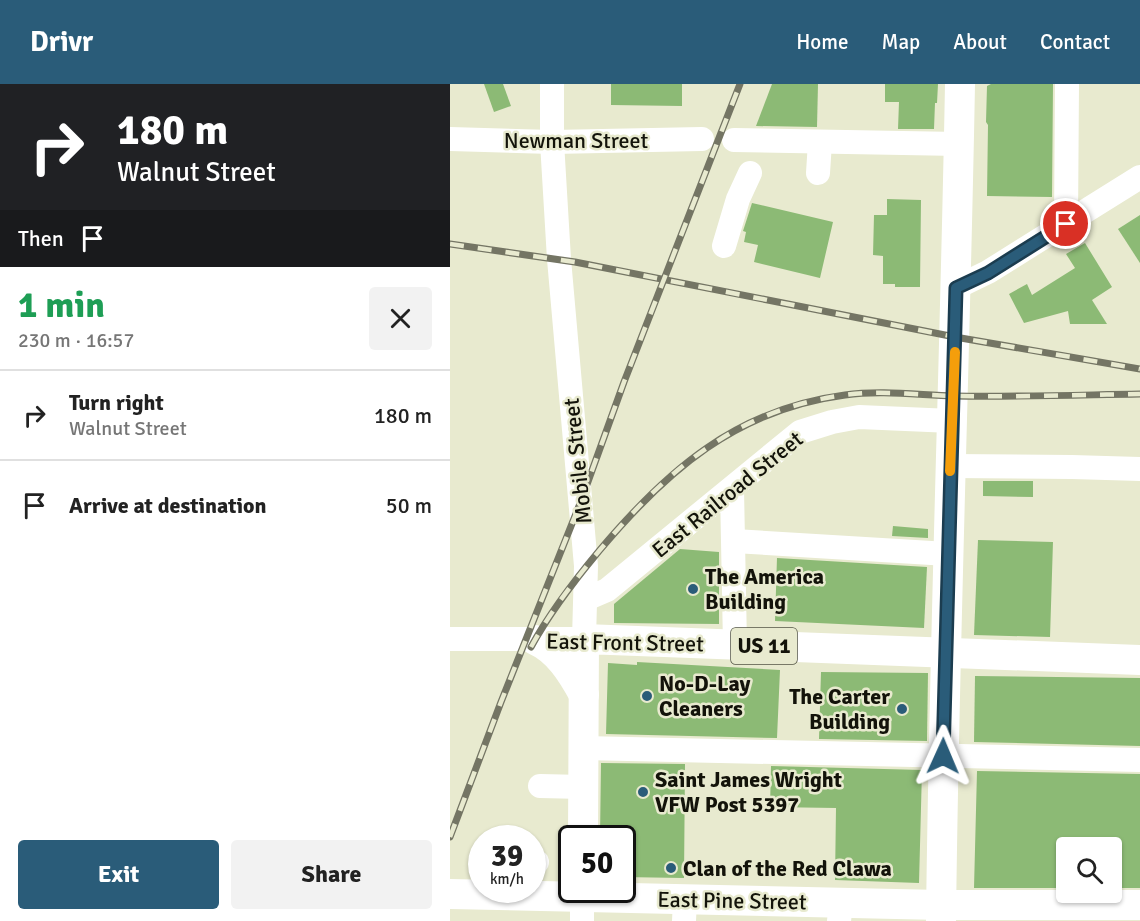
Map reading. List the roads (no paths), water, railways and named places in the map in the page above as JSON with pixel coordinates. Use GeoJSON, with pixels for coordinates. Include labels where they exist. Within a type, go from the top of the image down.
{"type":"FeatureCollection","features":[{"type":"Feature","properties":{"kind":"main road"},"geometry":{"type":"LineString","coordinates":[[941,913],[944,653],[960,84]]}},
{"type":"Feature","properties":{"kind":"main road","name":"East Front Street"},"geometry":{"type":"LineString","coordinates":[[584,639],[944,653]]}},
{"type":"Feature","properties":{"kind":"main road","name":"Mobile Street"},"geometry":{"type":"LineString","coordinates":[[583,825],[584,639]]}},
{"type":"Feature","properties":{"kind":"main road"},"geometry":{"type":"LineString","coordinates":[[535,640],[545,644],[557,656],[584,695]]}},
{"type":"Feature","properties":{"kind":"main road","name":"US 11"},"geometry":{"type":"LineString","coordinates":[[944,653],[1140,660]]}},
{"type":"Feature","properties":{"kind":"main road","name":"East Pine Street"},"geometry":{"type":"LineString","coordinates":[[450,894],[468,894]]}},
{"type":"Feature","properties":{"kind":"main road","name":"East Pine Street"},"geometry":{"type":"LineString","coordinates":[[582,903],[684,910],[941,913],[1066,913],[1140,905]]}},
{"type":"Feature","properties":{"kind":"street","name":"Mobile Street"},"geometry":{"type":"LineString","coordinates":[[552,84],[552,142],[567,360],[585,534],[584,639]]}},
{"type":"Feature","properties":{"kind":"street"},"geometry":{"type":"LineString","coordinates":[[1066,224],[1067,84]]}},
{"type":"Feature","properties":{"kind":"street","name":"Newman Street"},"geometry":{"type":"LineString","coordinates":[[450,139],[552,142],[702,139]]}},
{"type":"Feature","properties":{"kind":"street"},"geometry":{"type":"LineString","coordinates":[[735,140],[959,144]]}},
{"type":"Feature","properties":{"kind":"street"},"geometry":{"type":"LineString","coordinates":[[818,173],[820,142]]}},
{"type":"Feature","properties":{"kind":"street"},"geometry":{"type":"LineString","coordinates":[[724,246],[738,199],[750,173]]}},
{"type":"Feature","properties":{"kind":"street"},"geometry":{"type":"LineString","coordinates":[[956,288],[988,273],[1140,177]]}},
{"type":"Feature","properties":{"kind":"street","name":"East Railroad Street"},"geometry":{"type":"LineString","coordinates":[[586,599],[607,590],[794,436],[816,426],[859,417],[952,421]]}},
{"type":"Feature","properties":{"kind":"street"},"geometry":{"type":"LineString","coordinates":[[950,466],[1140,470]]}},
{"type":"Feature","properties":{"kind":"street"},"geometry":{"type":"LineString","coordinates":[[732,489],[735,645]]}},
{"type":"Feature","properties":{"kind":"street"},"geometry":{"type":"LineString","coordinates":[[734,541],[948,554]]}},
{"type":"Feature","properties":{"kind":"street","name":"East Front Street"},"geometry":{"type":"LineString","coordinates":[[450,639],[584,639]]}},
{"type":"Feature","properties":{"kind":"street"},"geometry":{"type":"LineString","coordinates":[[583,748],[1140,760]]}},
{"type":"Feature","properties":{"kind":"street"},"geometry":{"type":"LineString","coordinates":[[540,786],[583,787]]}},
{"type":"Feature","properties":{"kind":"railway"},"geometry":{"type":"LineString","coordinates":[[450,837],[740,84]]}},
{"type":"Feature","properties":{"kind":"railway"},"geometry":{"type":"LineString","coordinates":[[450,244],[575,262],[955,337],[1140,369]]}},
{"type":"Feature","properties":{"kind":"railway"},"geometry":{"type":"LineString","coordinates":[[531,647],[554,609],[580,574],[651,494],[707,448],[738,429],[771,414],[806,402],[859,394],[954,396],[1140,394]]}},
{"type":"Feature","properties":{"kind":"place","name":"The America Building"},"geometry":{"type":"Point","coordinates":[693,589]}},
{"type":"Feature","properties":{"kind":"place","name":"No-D-Lay Cleaners"},"geometry":{"type":"Point","coordinates":[647,696]}},
{"type":"Feature","properties":{"kind":"place","name":"The Carter Building"},"geometry":{"type":"Point","coordinates":[902,709]}},
{"type":"Feature","properties":{"kind":"place","name":"Saint James Wright VFW Post 5397"},"geometry":{"type":"Point","coordinates":[643,792]}},
{"type":"Feature","properties":{"kind":"place","name":"Clan of the Red Clawa"},"geometry":{"type":"Point","coordinates":[671,868]}}]}
